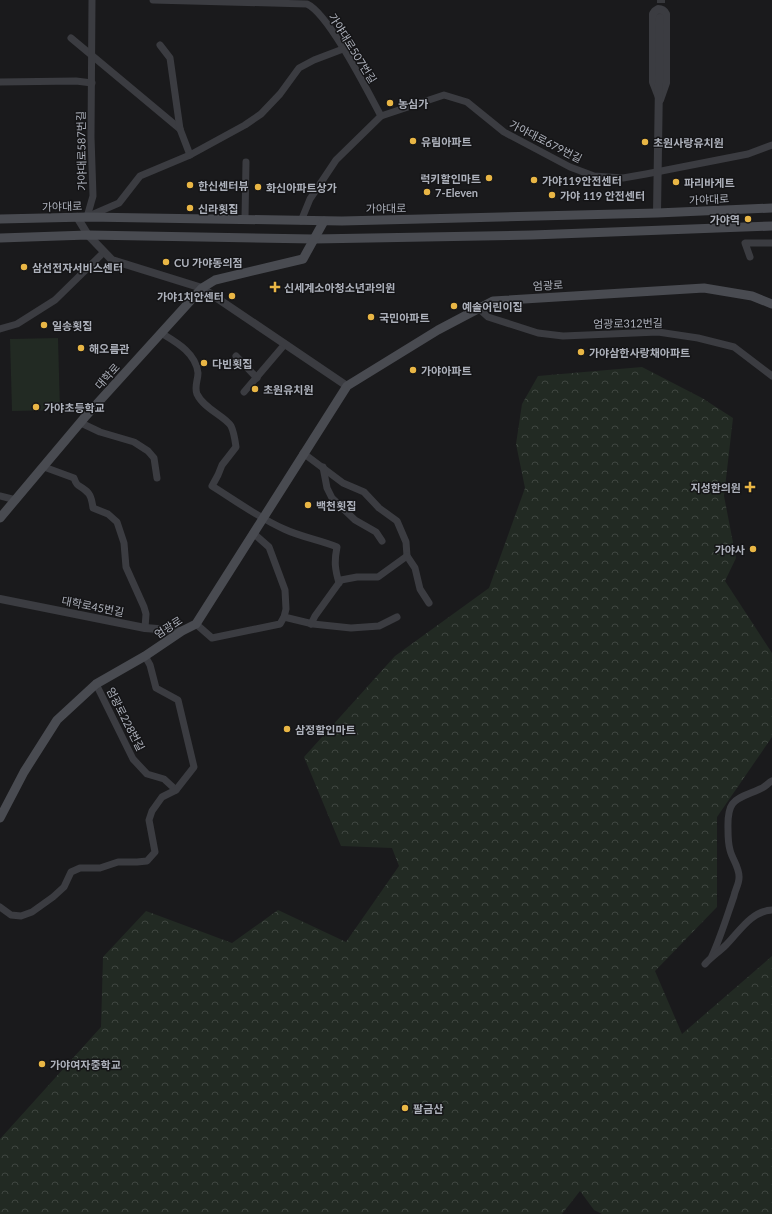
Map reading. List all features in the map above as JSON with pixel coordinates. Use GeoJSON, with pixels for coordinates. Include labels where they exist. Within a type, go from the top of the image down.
{"type":"FeatureCollection","features":[{"type":"Feature","properties":{"kind":"main road","name":"가야대로"},"geometry":{"type":"LineString","coordinates":[[0,219],[87,217],[245,218],[324,221],[658,213],[772,208]]}},
{"type":"Feature","properties":{"kind":"main road","name":"대학로"},"geometry":{"type":"LineString","coordinates":[[0,518],[81,423],[202,288],[215,280],[303,259],[324,221]]}},
{"type":"Feature","properties":{"kind":"main road"},"geometry":{"type":"LineString","coordinates":[[0,238],[88,235],[314,238],[532,235],[772,226]]}},
{"type":"Feature","properties":{"kind":"main road","name":"엄광로"},"geometry":{"type":"LineString","coordinates":[[0,818],[24,772],[57,720],[96,684],[145,656],[182,631],[196,624],[303,453],[347,386],[438,330],[493,300],[704,288],[752,296],[772,304]]}},
{"type":"Feature","properties":{"kind":"street","name":"가야대로587번길"},"geometry":{"type":"LineString","coordinates":[[87,217],[93,196],[91,137],[92,0]]}},
{"type":"Feature","properties":{"kind":"street","name":"가야대로507번길"},"geometry":{"type":"LineString","coordinates":[[153,0],[307,4],[314,7],[343,49],[381,116]]}},
{"type":"Feature","properties":{"kind":"street"},"geometry":{"type":"LineString","coordinates":[[662,9],[666,14],[666,83],[660,100],[653,82],[653,14],[654,11],[662,9]]}},
{"type":"Feature","properties":{"kind":"street"},"geometry":{"type":"LineString","coordinates":[[658,213],[660,18]]}},
{"type":"Feature","properties":{"kind":"street"},"geometry":{"type":"LineString","coordinates":[[71,38],[180,129]]}},
{"type":"Feature","properties":{"kind":"street"},"geometry":{"type":"LineString","coordinates":[[160,45],[170,58],[180,129],[190,154]]}},
{"type":"Feature","properties":{"kind":"street"},"geometry":{"type":"LineString","coordinates":[[87,217],[119,203],[140,176],[190,154],[245,125],[261,114],[280,94],[299,68],[314,60],[343,49]]}},
{"type":"Feature","properties":{"kind":"street"},"geometry":{"type":"LineString","coordinates":[[0,82],[76,80],[92,83]]}},
{"type":"Feature","properties":{"kind":"street","name":"가야대로679번길"},"geometry":{"type":"LineString","coordinates":[[301,221],[310,199],[336,160],[381,116],[444,95],[467,102],[504,132],[570,167],[594,176],[624,178],[748,154],[772,145]]}},
{"type":"Feature","properties":{"kind":"street"},"geometry":{"type":"LineString","coordinates":[[245,218],[246,162]]}},
{"type":"Feature","properties":{"kind":"street"},"geometry":{"type":"LineString","coordinates":[[77,217],[88,235],[112,260],[202,288],[347,386]]}},
{"type":"Feature","properties":{"kind":"street"},"geometry":{"type":"LineString","coordinates":[[750,257],[745,243],[772,243]]}},
{"type":"Feature","properties":{"kind":"street"},"geometry":{"type":"LineString","coordinates":[[0,329],[17,324],[55,300],[104,252]]}},
{"type":"Feature","properties":{"kind":"street","name":"엄광로312번길"},"geometry":{"type":"LineString","coordinates":[[478,308],[488,317],[538,333],[564,336],[658,332],[727,345],[734,347],[772,376]]}},
{"type":"Feature","properties":{"kind":"street"},"geometry":{"type":"LineString","coordinates":[[161,334],[179,343],[193,359],[198,373],[196,394],[208,408],[230,424],[234,434],[236,447],[222,465],[212,486],[262,518],[285,530],[337,547],[334,560],[339,583]]}},
{"type":"Feature","properties":{"kind":"street"},"geometry":{"type":"LineString","coordinates":[[244,392],[257,378],[283,343]]}},
{"type":"Feature","properties":{"kind":"street"},"geometry":{"type":"LineString","coordinates":[[236,356],[257,378]]}},
{"type":"Feature","properties":{"kind":"street"},"geometry":{"type":"LineString","coordinates":[[81,423],[100,432],[134,442],[148,450],[154,458],[157,478]]}},
{"type":"Feature","properties":{"kind":"street"},"geometry":{"type":"LineString","coordinates":[[303,453],[343,483],[364,492],[379,508],[397,521],[406,542],[407,556],[415,568],[420,589],[429,603]]}},
{"type":"Feature","properties":{"kind":"street"},"geometry":{"type":"LineString","coordinates":[[44,467],[74,478],[77,485],[86,490],[91,498],[93,508],[108,514],[117,522],[124,543],[126,567],[146,614],[145,628]]}},
{"type":"Feature","properties":{"kind":"street"},"geometry":{"type":"LineString","coordinates":[[323,467],[327,488],[332,498],[355,520],[376,532],[382,541]]}},
{"type":"Feature","properties":{"kind":"street"},"geometry":{"type":"LineString","coordinates":[[0,496],[16,500]]}},
{"type":"Feature","properties":{"kind":"street"},"geometry":{"type":"LineString","coordinates":[[196,624],[212,638],[280,624],[286,609],[285,590],[269,547],[253,533]]}},
{"type":"Feature","properties":{"kind":"street"},"geometry":{"type":"LineString","coordinates":[[311,624],[315,616],[341,580],[357,577],[378,577],[407,556]]}},
{"type":"Feature","properties":{"kind":"street","name":"대학로45번길"},"geometry":{"type":"LineString","coordinates":[[0,599],[145,628],[182,631]]}},
{"type":"Feature","properties":{"kind":"street"},"geometry":{"type":"LineString","coordinates":[[284,617],[311,624],[351,628],[379,626],[397,617]]}},
{"type":"Feature","properties":{"kind":"street"},"geometry":{"type":"LineString","coordinates":[[0,907],[11,915],[21,916],[32,912],[53,898],[64,887],[71,872],[80,868],[100,868],[118,862],[147,861],[155,852],[149,820],[152,811],[162,797],[176,790],[194,767],[178,700],[156,688],[150,665],[145,656]]}},
{"type":"Feature","properties":{"kind":"street","name":"엄광로228번길"},"geometry":{"type":"LineString","coordinates":[[96,684],[134,759],[147,774],[164,779],[176,790]]}},
{"type":"Feature","properties":{"kind":"street"},"geometry":{"type":"LineString","coordinates":[[712,956],[721,937],[739,880],[738,868],[733,859],[728,842],[729,810],[732,804],[739,797],[762,789],[765,785],[772,781]]}},
{"type":"Feature","properties":{"kind":"street"},"geometry":{"type":"LineString","coordinates":[[705,964],[751,919],[761,912],[772,910]]}},
{"type":"Feature","properties":{"kind":"green space"},"geometry":{"type":"Polygon","coordinates":[[[58,338],[60,410],[12,411],[10,339],[58,338]]]}},
{"type":"Feature","properties":{"kind":"green space"},"geometry":{"type":"Polygon","coordinates":[[[642,367],[702,398],[733,418],[724,496],[736,558],[725,581],[772,653],[772,737],[717,817],[717,907],[655,971],[682,1034],[772,956],[772,1214],[602,1214],[594,1210],[580,1191],[562,1214],[0,1214],[0,1139],[101,1027],[103,957],[146,911],[232,943],[278,910],[346,942],[399,866],[392,848],[341,846],[304,757],[395,656],[489,588],[525,488],[516,444],[522,404],[538,376],[642,367]]]}},
{"type":"Feature","properties":{"kind":"tunnel"},"geometry":{"type":"LineString","coordinates":[[661,0],[661,15]]}},
{"type":"Feature","properties":{"kind":"place","name":"농심가"},"geometry":{"type":"Point","coordinates":[390,103]}},
{"type":"Feature","properties":{"kind":"place","name":"유림아파트"},"geometry":{"type":"Point","coordinates":[413,141]}},
{"type":"Feature","properties":{"kind":"place","name":"초원사랑유치원"},"geometry":{"type":"Point","coordinates":[645,142]}},
{"type":"Feature","properties":{"kind":"place","name":"럭키할인마트"},"geometry":{"type":"Point","coordinates":[489,178]}},
{"type":"Feature","properties":{"kind":"place","name":"가야119안전센터"},"geometry":{"type":"Point","coordinates":[534,180]}},
{"type":"Feature","properties":{"kind":"place","name":"파리바게트"},"geometry":{"type":"Point","coordinates":[676,182]}},
{"type":"Feature","properties":{"kind":"place","name":"한신센터뷰"},"geometry":{"type":"Point","coordinates":[190,185]}},
{"type":"Feature","properties":{"kind":"place","name":"화신아파트상가"},"geometry":{"type":"Point","coordinates":[258,187]}},
{"type":"Feature","properties":{"kind":"place","name":"7-Eleven"},"geometry":{"type":"Point","coordinates":[427,192]}},
{"type":"Feature","properties":{"kind":"place","name":"가야 119 안전센터"},"geometry":{"type":"Point","coordinates":[552,195]}},
{"type":"Feature","properties":{"kind":"place","name":"신라횟집"},"geometry":{"type":"Point","coordinates":[190,208]}},
{"type":"Feature","properties":{"kind":"place","name":"가야역"},"geometry":{"type":"Point","coordinates":[748,219]}},
{"type":"Feature","properties":{"kind":"place","name":"CU 가야동의점"},"geometry":{"type":"Point","coordinates":[166,262]}},
{"type":"Feature","properties":{"kind":"place","name":"삼선전자서비스센터"},"geometry":{"type":"Point","coordinates":[24,267]}},
{"type":"Feature","properties":{"kind":"place","name":"신세계소아청소년과의원"},"geometry":{"type":"Point","coordinates":[275,287]}},
{"type":"Feature","properties":{"kind":"place","name":"가야1치안센터"},"geometry":{"type":"Point","coordinates":[232,296]}},
{"type":"Feature","properties":{"kind":"place","name":"예솔어린이집"},"geometry":{"type":"Point","coordinates":[454,306]}},
{"type":"Feature","properties":{"kind":"place","name":"국민아파트"},"geometry":{"type":"Point","coordinates":[371,317]}},
{"type":"Feature","properties":{"kind":"place","name":"일송횟집"},"geometry":{"type":"Point","coordinates":[44,325]}},
{"type":"Feature","properties":{"kind":"place","name":"해오름관"},"geometry":{"type":"Point","coordinates":[81,348]}},
{"type":"Feature","properties":{"kind":"place","name":"가야삼한사랑채아파트"},"geometry":{"type":"Point","coordinates":[581,352]}},
{"type":"Feature","properties":{"kind":"place","name":"다빈횟집"},"geometry":{"type":"Point","coordinates":[204,363]}},
{"type":"Feature","properties":{"kind":"place","name":"가야아파트"},"geometry":{"type":"Point","coordinates":[413,370]}},
{"type":"Feature","properties":{"kind":"place","name":"초원유치원"},"geometry":{"type":"Point","coordinates":[255,389]}},
{"type":"Feature","properties":{"kind":"place","name":"가야초등학교"},"geometry":{"type":"Point","coordinates":[36,407]}},
{"type":"Feature","properties":{"kind":"place","name":"지성한의원"},"geometry":{"type":"Point","coordinates":[750,487]}},
{"type":"Feature","properties":{"kind":"place","name":"백천횟집"},"geometry":{"type":"Point","coordinates":[308,505]}},
{"type":"Feature","properties":{"kind":"place","name":"가야사"},"geometry":{"type":"Point","coordinates":[753,549]}},
{"type":"Feature","properties":{"kind":"place","name":"삼정할인마트"},"geometry":{"type":"Point","coordinates":[287,729]}},
{"type":"Feature","properties":{"kind":"place","name":"가야여자중학교"},"geometry":{"type":"Point","coordinates":[42,1064]}},
{"type":"Feature","properties":{"kind":"place","name":"팔금산"},"geometry":{"type":"Point","coordinates":[405,1108]}}]}
